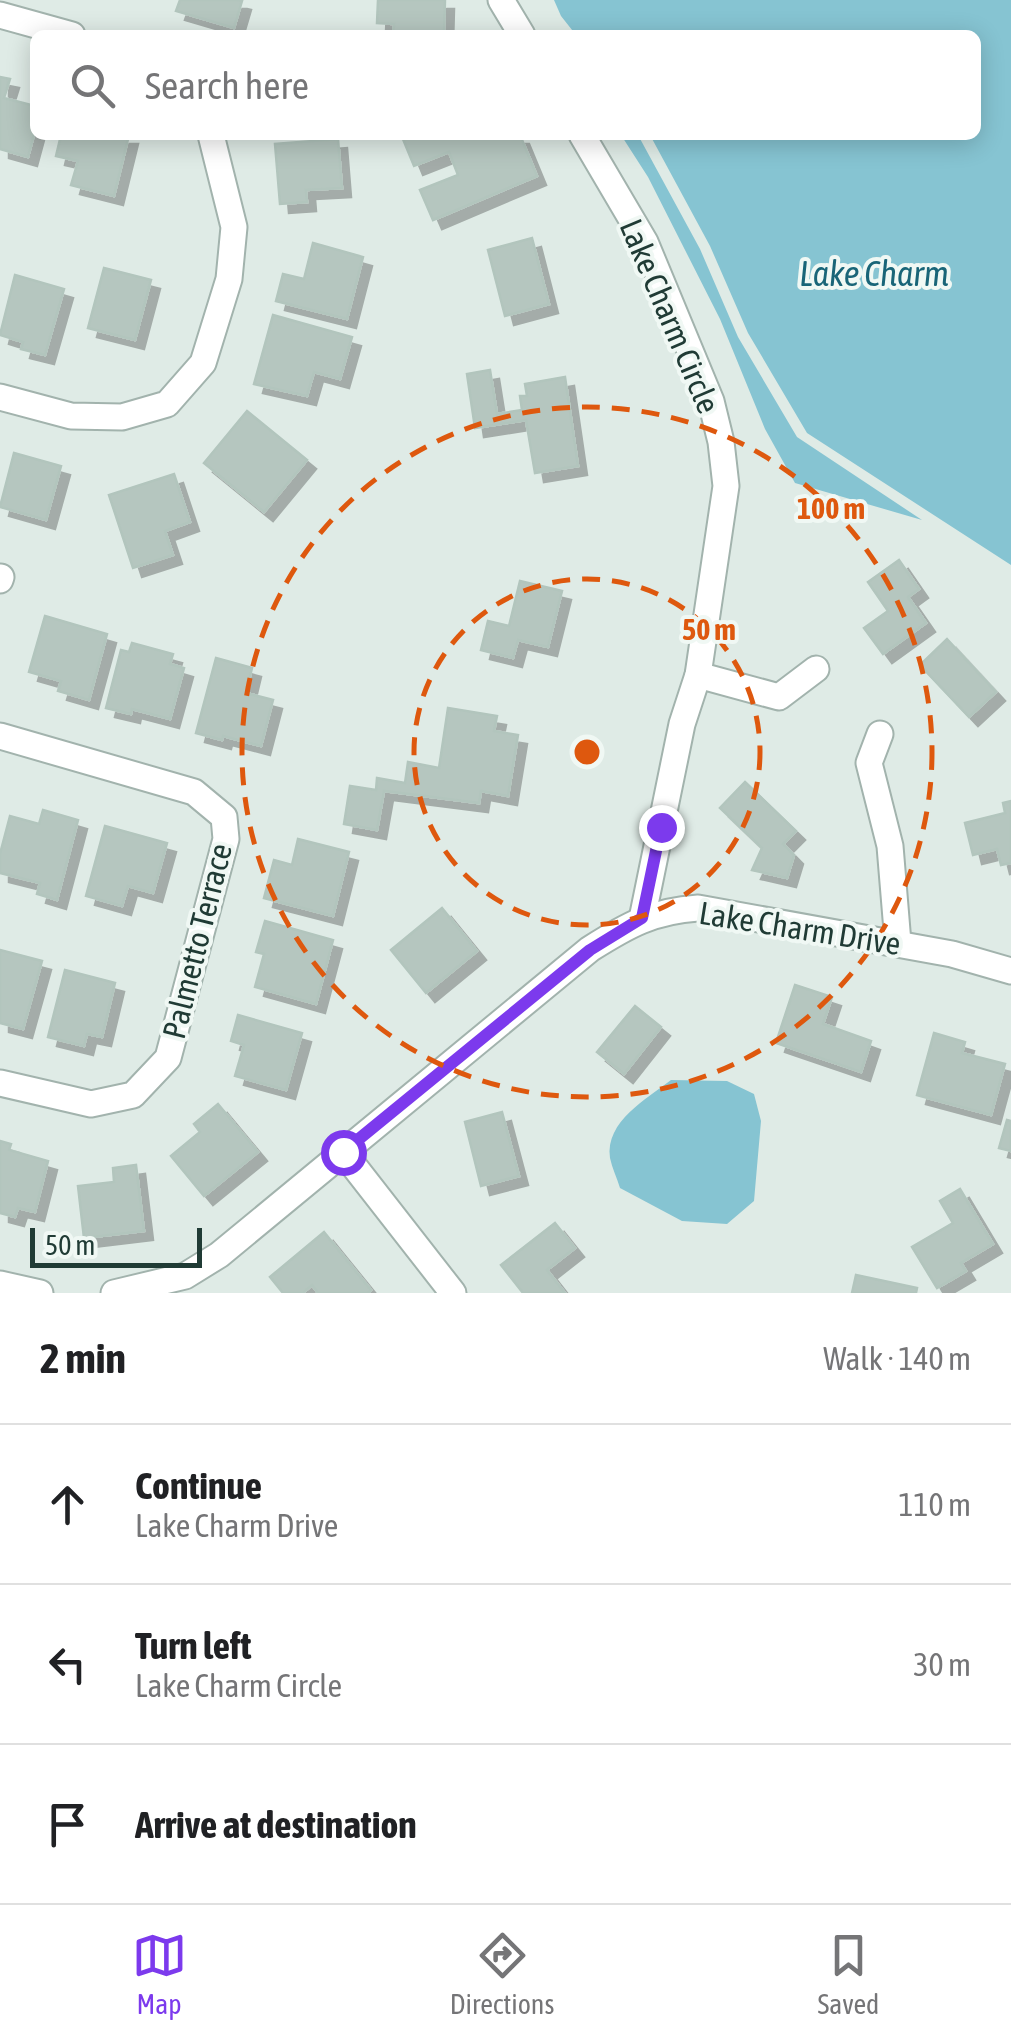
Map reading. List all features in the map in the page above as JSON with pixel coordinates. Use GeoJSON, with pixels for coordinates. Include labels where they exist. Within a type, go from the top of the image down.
{"type":"FeatureCollection","features":[{"type":"Feature","properties":{"kind":"street"},"geometry":{"type":"LineString","coordinates":[[501,0],[519,30]]}},
{"type":"Feature","properties":{"kind":"street"},"geometry":{"type":"LineString","coordinates":[[0,15],[54,30]]}},
{"type":"Feature","properties":{"kind":"street"},"geometry":{"type":"LineString","coordinates":[[0,397],[71,416],[122,418],[167,404],[203,363],[229,278],[234,227],[212,140]]}},
{"type":"Feature","properties":{"kind":"street","name":"Lake Charm Circle"},"geometry":{"type":"LineString","coordinates":[[585,140],[646,242],[710,401],[726,486],[698,675],[682,724],[642,918]]}},
{"type":"Feature","properties":{"kind":"street"},"geometry":{"type":"LineString","coordinates":[[698,675],[779,697],[816,669]]}},
{"type":"Feature","properties":{"kind":"street"},"geometry":{"type":"LineString","coordinates":[[880,734],[869,763],[890,846],[898,943]]}},
{"type":"Feature","properties":{"kind":"street","name":"Palmetto Terrace"},"geometry":{"type":"LineString","coordinates":[[0,736],[194,792],[224,817],[226,839],[168,1058],[133,1095],[91,1104],[0,1084]]}},
{"type":"Feature","properties":{"kind":"street","name":"Lake Charm Drive"},"geometry":{"type":"LineString","coordinates":[[114,1293],[185,1276],[219,1256],[590,950],[642,918],[666,910],[698,908],[898,943],[1011,972]]}},
{"type":"Feature","properties":{"kind":"street"},"geometry":{"type":"LineString","coordinates":[[343,1152],[453,1293]]}},
{"type":"Feature","properties":{"kind":"street"},"geometry":{"type":"LineString","coordinates":[[0,1284],[40,1293]]}},
{"type":"Feature","properties":{"kind":"water","name":"Lake Charm"},"geometry":{"type":"Polygon","coordinates":[[[554,0],[1011,0],[1011,565],[807,433],[748,333],[710,246],[653,140],[981,140],[981,30],[572,30],[554,0]]]}},
{"type":"Feature","properties":{"kind":"water"},"geometry":{"type":"Polygon","coordinates":[[[624,140],[641,140],[700,249],[738,337],[797,437],[922,520],[795,483],[765,429],[720,319],[648,177],[624,140]]]}},
{"type":"Feature","properties":{"kind":"water"},"geometry":{"type":"Polygon","coordinates":[[[671,1080],[727,1081],[754,1094],[761,1121],[754,1201],[727,1224],[682,1221],[620,1188],[610,1158],[614,1133],[630,1112],[671,1080]]]}},
{"type":"Feature","properties":{"kind":"building"},"geometry":{"type":"Polygon","coordinates":[[[180,0],[242,1],[234,28],[176,11],[180,0]]]}},
{"type":"Feature","properties":{"kind":"building"},"geometry":{"type":"Polygon","coordinates":[[[378,0],[445,0],[444,30],[393,30],[394,24],[377,23],[378,0]]]}},
{"type":"Feature","properties":{"kind":"building"},"geometry":{"type":"Polygon","coordinates":[[[0,77],[10,79],[4,98],[30,105],[33,140],[28,157],[0,149],[0,77]]]}},
{"type":"Feature","properties":{"kind":"building"},"geometry":{"type":"Polygon","coordinates":[[[60,140],[128,140],[114,196],[71,185],[78,161],[56,156],[60,140]]]}},
{"type":"Feature","properties":{"kind":"building"},"geometry":{"type":"Polygon","coordinates":[[[338,140],[342,188],[306,190],[307,202],[280,204],[275,144],[338,140]]]}},
{"type":"Feature","properties":{"kind":"building"},"geometry":{"type":"Polygon","coordinates":[[[403,140],[522,140],[537,176],[433,220],[420,190],[458,175],[449,152],[414,166],[403,140]]]}},
{"type":"Feature","properties":{"kind":"building"},"geometry":{"type":"Polygon","coordinates":[[[532,238],[549,304],[505,316],[488,250],[532,238]]]}},
{"type":"Feature","properties":{"kind":"building"},"geometry":{"type":"Polygon","coordinates":[[[313,243],[363,257],[347,319],[276,301],[283,274],[304,279],[313,243]]]}},
{"type":"Feature","properties":{"kind":"building"},"geometry":{"type":"Polygon","coordinates":[[[104,268],[151,280],[135,340],[88,328],[104,268]]]}},
{"type":"Feature","properties":{"kind":"building"},"geometry":{"type":"Polygon","coordinates":[[[15,275],[64,289],[45,355],[21,349],[23,342],[0,335],[15,275]]]}},
{"type":"Feature","properties":{"kind":"building"},"geometry":{"type":"Polygon","coordinates":[[[273,315],[352,337],[340,379],[314,372],[307,396],[254,384],[273,315]]]}},
{"type":"Feature","properties":{"kind":"building"},"geometry":{"type":"Polygon","coordinates":[[[490,370],[497,414],[522,410],[520,396],[527,396],[525,384],[565,377],[578,466],[535,473],[526,420],[475,428],[467,374],[490,370]]]}},
{"type":"Feature","properties":{"kind":"building"},"geometry":{"type":"Polygon","coordinates":[[[247,411],[307,460],[264,512],[204,463],[247,411]]]}},
{"type":"Feature","properties":{"kind":"building"},"geometry":{"type":"Polygon","coordinates":[[[14,453],[61,466],[46,520],[0,507],[14,453]]]}},
{"type":"Feature","properties":{"kind":"building"},"geometry":{"type":"Polygon","coordinates":[[[174,474],[190,522],[165,531],[173,555],[133,568],[109,495],[174,474]]]}},
{"type":"Feature","properties":{"kind":"building"},"geometry":{"type":"Polygon","coordinates":[[[899,560],[919,589],[908,597],[926,623],[883,654],[864,628],[888,611],[868,582],[899,560]]]}},
{"type":"Feature","properties":{"kind":"building"},"geometry":{"type":"Polygon","coordinates":[[[520,581],[562,591],[548,647],[518,640],[513,658],[481,650],[488,621],[509,626],[520,581]]]}},
{"type":"Feature","properties":{"kind":"building"},"geometry":{"type":"Polygon","coordinates":[[[45,616],[107,634],[89,700],[58,691],[61,681],[29,672],[45,616]]]}},
{"type":"Feature","properties":{"kind":"building"},"geometry":{"type":"Polygon","coordinates":[[[947,639],[996,692],[969,717],[920,665],[947,639]]]}},
{"type":"Feature","properties":{"kind":"building"},"geometry":{"type":"Polygon","coordinates":[[[132,643],[173,654],[170,664],[184,668],[170,719],[132,709],[131,714],[106,708],[121,650],[129,652],[132,643]]]}},
{"type":"Feature","properties":{"kind":"building"},"geometry":{"type":"Polygon","coordinates":[[[216,658],[252,668],[246,693],[273,700],[261,746],[196,733],[216,658]]]}},
{"type":"Feature","properties":{"kind":"building"},"geometry":{"type":"Polygon","coordinates":[[[448,708],[497,716],[494,731],[518,735],[508,796],[481,791],[479,803],[384,791],[377,830],[344,824],[350,786],[376,790],[377,778],[405,783],[408,762],[439,768],[448,708]]]}},
{"type":"Feature","properties":{"kind":"building"},"geometry":{"type":"Polygon","coordinates":[[[745,782],[796,831],[783,844],[794,855],[787,878],[752,870],[762,848],[720,808],[745,782]]]}},
{"type":"Feature","properties":{"kind":"building"},"geometry":{"type":"Polygon","coordinates":[[[1011,801],[1011,863],[1001,865],[997,849],[973,855],[965,823],[1005,813],[1003,803],[1011,801]]]}},
{"type":"Feature","properties":{"kind":"building"},"geometry":{"type":"Polygon","coordinates":[[[43,810],[78,820],[57,900],[37,894],[40,883],[0,873],[0,854],[10,816],[39,824],[43,810]]]}},
{"type":"Feature","properties":{"kind":"building"},"geometry":{"type":"Polygon","coordinates":[[[105,826],[167,843],[153,893],[128,886],[122,906],[86,896],[105,826]]]}},
{"type":"Feature","properties":{"kind":"building"},"geometry":{"type":"Polygon","coordinates":[[[298,839],[349,852],[333,916],[264,898],[274,860],[292,865],[298,839]]]}},
{"type":"Feature","properties":{"kind":"building"},"geometry":{"type":"Polygon","coordinates":[[[442,908],[477,951],[426,993],[391,950],[442,908]]]}},
{"type":"Feature","properties":{"kind":"building"},"geometry":{"type":"Polygon","coordinates":[[[265,921],[333,940],[316,1004],[255,987],[264,954],[256,952],[265,921]]]}},
{"type":"Feature","properties":{"kind":"building"},"geometry":{"type":"Polygon","coordinates":[[[0,950],[42,961],[23,1029],[0,1023],[0,950]]]}},
{"type":"Feature","properties":{"kind":"building"},"geometry":{"type":"Polygon","coordinates":[[[65,970],[115,983],[102,1037],[87,1034],[84,1046],[48,1037],[65,970]]]}},
{"type":"Feature","properties":{"kind":"building"},"geometry":{"type":"Polygon","coordinates":[[[795,985],[832,997],[823,1024],[871,1041],[861,1072],[776,1043],[795,985]]]}},
{"type":"Feature","properties":{"kind":"building"},"geometry":{"type":"Polygon","coordinates":[[[635,1006],[661,1027],[624,1074],[597,1052],[635,1006]]]}},
{"type":"Feature","properties":{"kind":"building"},"geometry":{"type":"Polygon","coordinates":[[[238,1015],[302,1033],[286,1090],[235,1076],[244,1045],[231,1041],[238,1015]]]}},
{"type":"Feature","properties":{"kind":"building"},"geometry":{"type":"Polygon","coordinates":[[[934,1033],[965,1042],[962,1053],[1005,1064],[991,1115],[917,1095],[934,1033]]]}},
{"type":"Feature","properties":{"kind":"building"},"geometry":{"type":"Polygon","coordinates":[[[218,1104],[258,1152],[204,1196],[171,1156],[200,1132],[194,1124],[218,1104]]]}},
{"type":"Feature","properties":{"kind":"building"},"geometry":{"type":"Polygon","coordinates":[[[502,1112],[519,1176],[481,1186],[465,1122],[502,1112]]]}},
{"type":"Feature","properties":{"kind":"building"},"geometry":{"type":"Polygon","coordinates":[[[1007,1120],[1011,1121],[1011,1151],[999,1148],[1007,1120]]]}},
{"type":"Feature","properties":{"kind":"building"},"geometry":{"type":"Polygon","coordinates":[[[0,1141],[11,1144],[9,1150],[48,1161],[35,1212],[18,1208],[15,1217],[0,1213],[0,1141]]]}},
{"type":"Feature","properties":{"kind":"building"},"geometry":{"type":"Polygon","coordinates":[[[136,1165],[144,1231],[84,1238],[78,1186],[114,1182],[113,1168],[136,1165]]]}},
{"type":"Feature","properties":{"kind":"building"},"geometry":{"type":"Polygon","coordinates":[[[960,1189],[993,1244],[961,1263],[966,1271],[937,1288],[912,1247],[953,1223],[940,1201],[960,1189]]]}},
{"type":"Feature","properties":{"kind":"building"},"geometry":{"type":"Polygon","coordinates":[[[555,1223],[575,1248],[547,1270],[565,1293],[523,1293],[501,1265],[555,1223]]]}},
{"type":"Feature","properties":{"kind":"building"},"geometry":{"type":"Polygon","coordinates":[[[324,1232],[371,1290],[368,1293],[318,1293],[312,1285],[303,1293],[283,1293],[270,1277],[324,1232]]]}},
{"type":"Feature","properties":{"kind":"building"},"geometry":{"type":"Polygon","coordinates":[[[856,1275],[917,1288],[916,1293],[852,1293],[856,1275]]]}},
{"type":"Feature","properties":{"kind":"route"},"geometry":{"type":"LineString","coordinates":[[343,1152],[590,950],[642,918],[661,827]]}}]}
